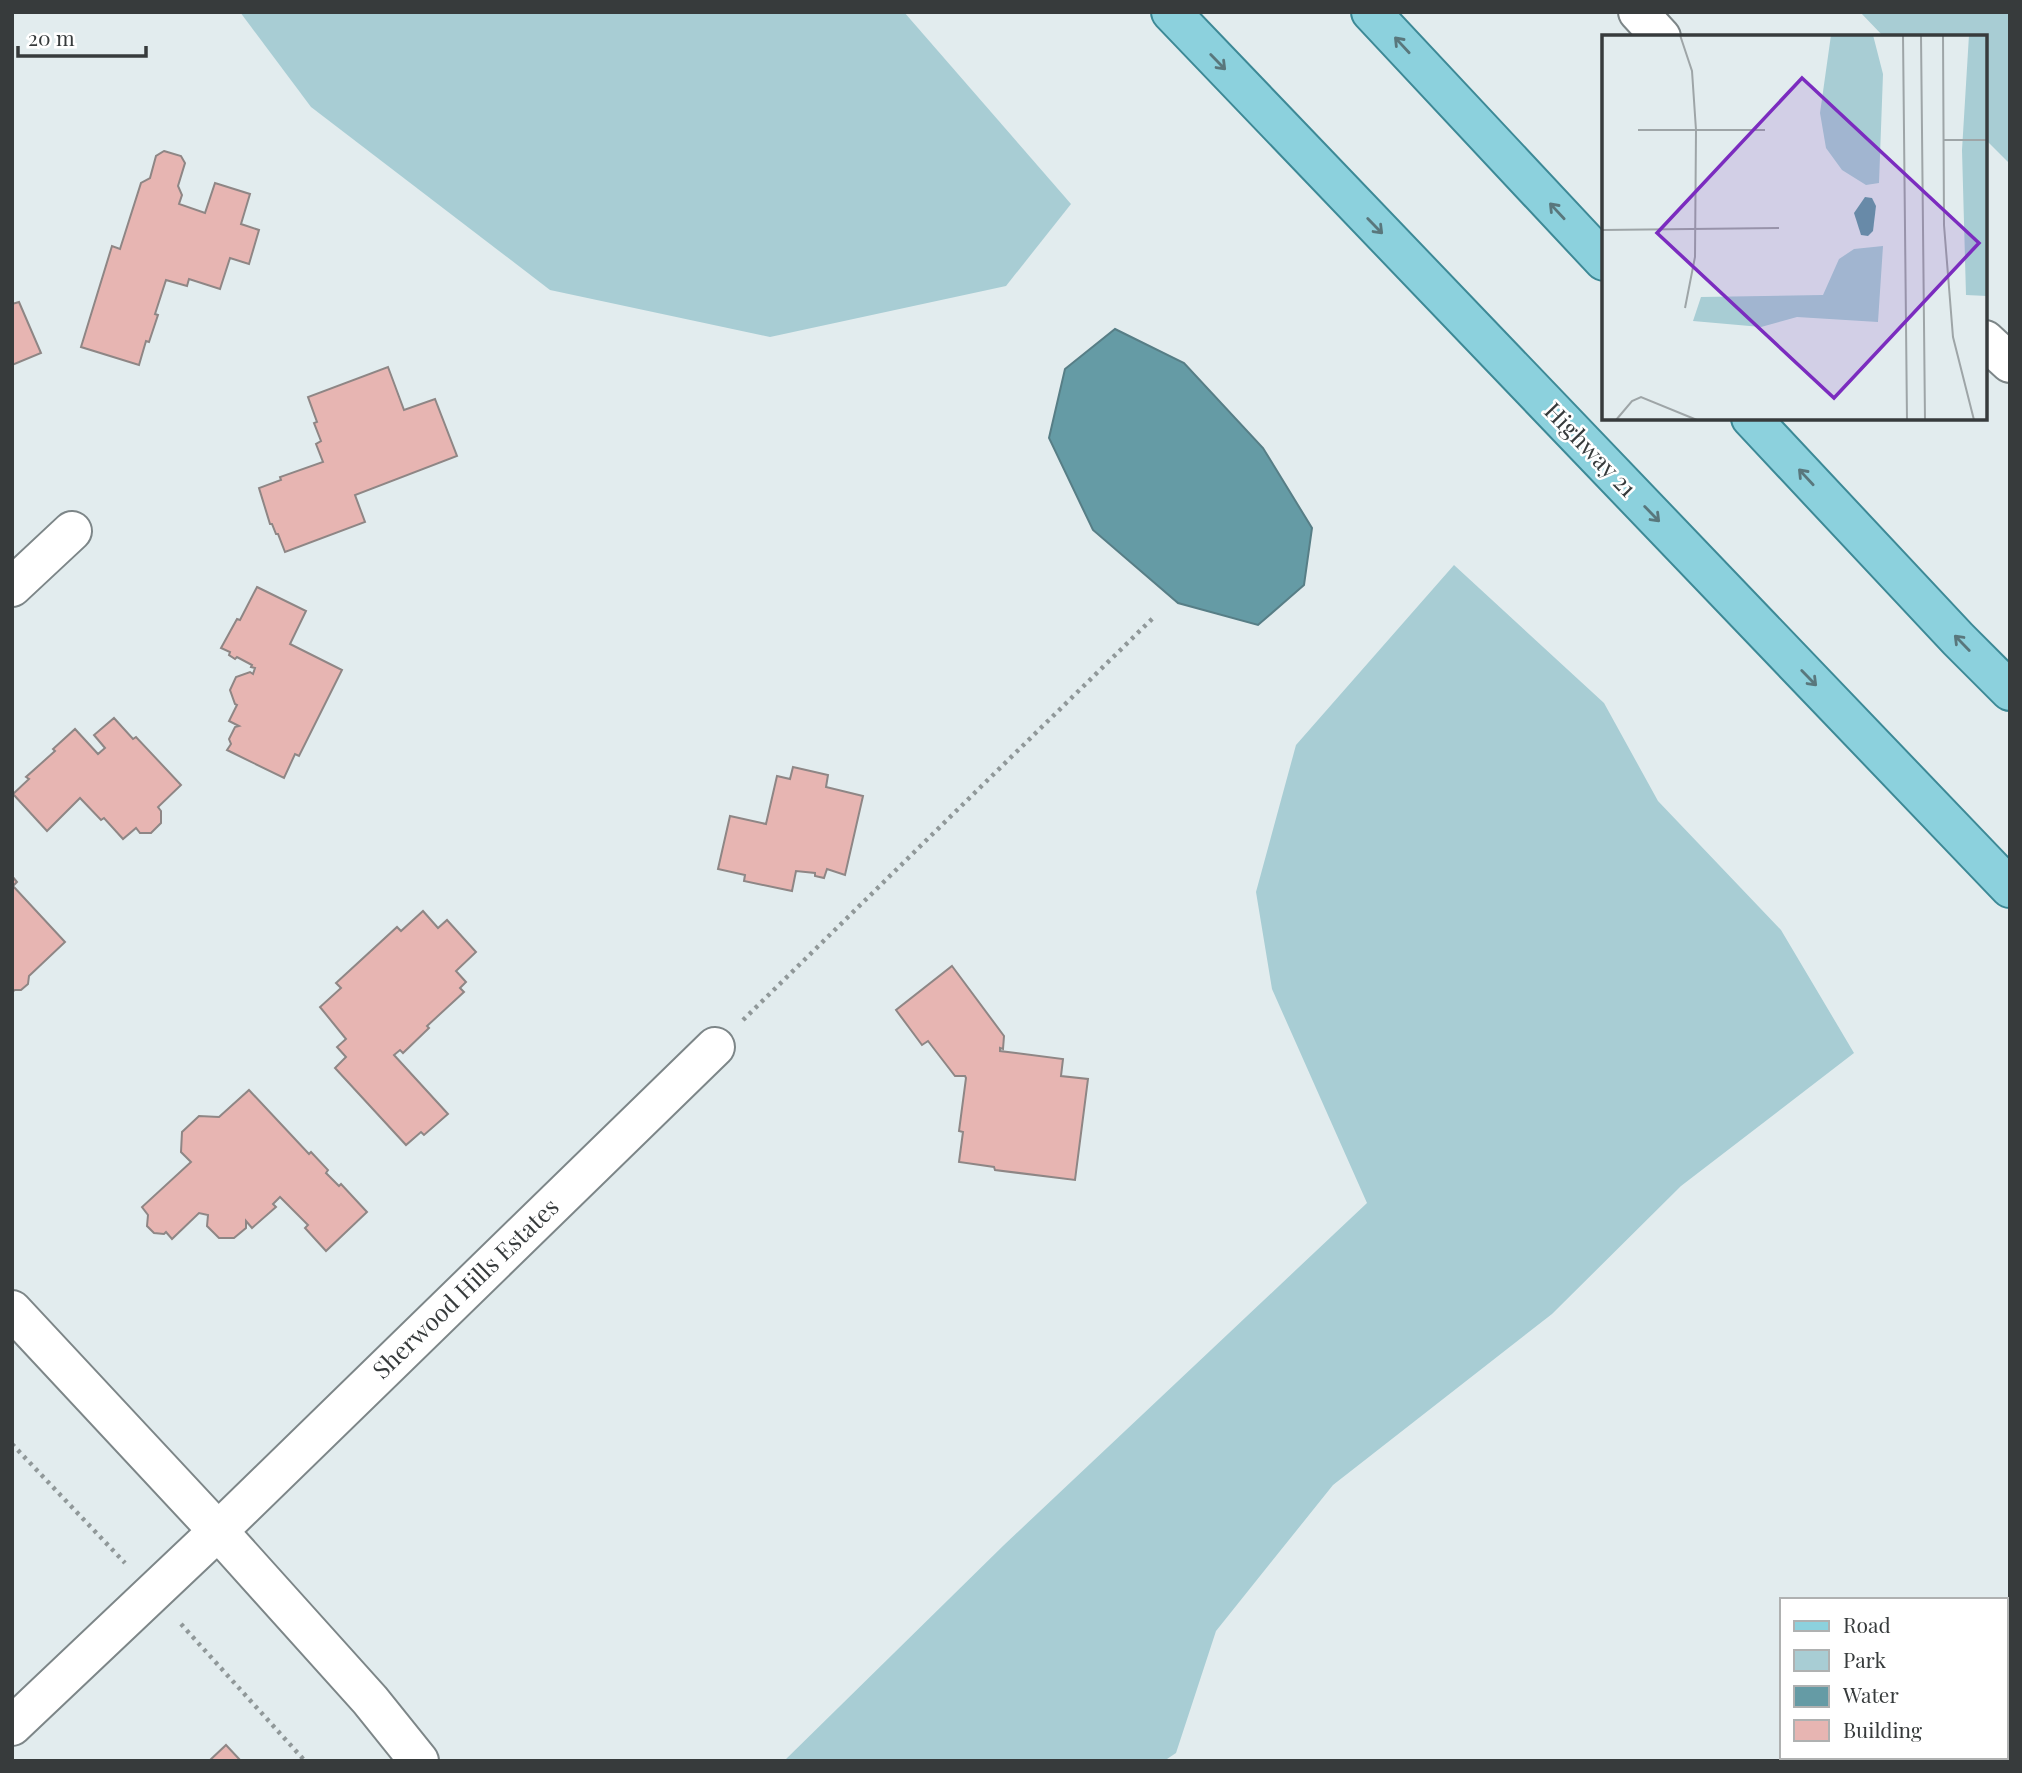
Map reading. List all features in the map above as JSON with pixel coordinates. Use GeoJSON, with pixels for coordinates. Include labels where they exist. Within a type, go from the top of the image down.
{"type":"FeatureCollection","features":[{"type":"Feature","properties":{"kind":"main road","name":"Highway 21"},"geometry":{"type":"LineString","coordinates":[[1171,12],[2010,888]]}},
{"type":"Feature","properties":{"kind":"main road"},"geometry":{"type":"LineString","coordinates":[[1371,12],[1602,259]]}},
{"type":"Feature","properties":{"kind":"main road"},"geometry":{"type":"LineString","coordinates":[[1753,420],[2010,691]]}},
{"type":"Feature","properties":{"kind":"street"},"geometry":{"type":"LineString","coordinates":[[1638,12],[1659,35]]}},
{"type":"Feature","properties":{"kind":"street"},"geometry":{"type":"LineString","coordinates":[[1987,342],[2010,363]]}},
{"type":"Feature","properties":{"kind":"street"},"geometry":{"type":"LineString","coordinates":[[12,587],[72,531]]}},
{"type":"Feature","properties":{"kind":"street","name":"Sherwood Hills Estates"},"geometry":{"type":"LineString","coordinates":[[12,1726],[218,1531],[715,1048]]}},
{"type":"Feature","properties":{"kind":"street"},"geometry":{"type":"LineString","coordinates":[[12,1310],[218,1531],[370,1700],[418,1761]]}},
{"type":"Feature","properties":{"kind":"path"},"geometry":{"type":"LineString","coordinates":[[715,1048],[1155,616]]}},
{"type":"Feature","properties":{"kind":"path"},"geometry":{"type":"LineString","coordinates":[[12,1444],[126,1564]]}},
{"type":"Feature","properties":{"kind":"path"},"geometry":{"type":"LineString","coordinates":[[178,1620],[305,1761]]}},
{"type":"Feature","properties":{"kind":"green space"},"geometry":{"type":"Polygon","coordinates":[[[240,12],[904,12],[1071,204],[1006,286],[770,337],[550,290],[311,107],[240,12]]]}},
{"type":"Feature","properties":{"kind":"green space"},"geometry":{"type":"Polygon","coordinates":[[[1860,12],[2010,12],[2010,164],[1987,141],[1987,35],[1882,35],[1860,12]]]}},
{"type":"Feature","properties":{"kind":"green space"},"geometry":{"type":"Polygon","coordinates":[[[1454,565],[1604,703],[1658,801],[1781,930],[1854,1053],[1681,1186],[1552,1314],[1333,1485],[1216,1631],[1176,1753],[1164,1761],[784,1761],[1004,1545],[1367,1203],[1272,989],[1256,892],[1296,745],[1454,565]]]}},
{"type":"Feature","properties":{"kind":"water"},"geometry":{"type":"Polygon","coordinates":[[[1115,329],[1184,363],[1263,448],[1312,528],[1304,585],[1258,625],[1178,603],[1093,530],[1049,438],[1065,369],[1115,329]]]}},
{"type":"Feature","properties":{"kind":"building"},"geometry":{"type":"Polygon","coordinates":[[[164,151],[181,156],[185,163],[178,186],[182,195],[179,204],[205,213],[215,183],[250,194],[241,224],[259,230],[249,264],[230,258],[220,289],[189,279],[187,286],[166,280],[155,314],[158,315],[139,365],[81,347],[112,246],[120,249],[141,183],[150,178],[156,156],[164,151]]]}},
{"type":"Feature","properties":{"kind":"building"},"geometry":{"type":"Polygon","coordinates":[[[19,302],[41,353],[12,365],[12,304],[19,302]]]}},
{"type":"Feature","properties":{"kind":"building"},"geometry":{"type":"Polygon","coordinates":[[[388,367],[404,410],[435,399],[457,456],[355,495],[365,522],[285,552],[278,534],[270,524],[259,488],[281,480],[280,477],[323,462],[316,444],[321,441],[314,423],[317,422],[308,397],[388,367]]]}},
{"type":"Feature","properties":{"kind":"building"},"geometry":{"type":"Polygon","coordinates":[[[257,587],[306,611],[290,644],[342,670],[299,756],[295,754],[284,778],[227,750],[235,727],[239,726],[229,721],[237,705],[230,690],[236,677],[250,672],[253,674],[255,668],[237,657],[235,659],[229,655],[230,652],[221,648],[237,619],[240,620],[257,587]]]}},
{"type":"Feature","properties":{"kind":"building"},"geometry":{"type":"Polygon","coordinates":[[[114,718],[133,739],[136,737],[181,785],[158,807],[161,811],[161,823],[151,833],[140,833],[136,828],[123,839],[80,798],[47,831],[13,794],[29,779],[26,777],[75,729],[98,754],[105,748],[94,735],[114,718]]]}},
{"type":"Feature","properties":{"kind":"building"},"geometry":{"type":"Polygon","coordinates":[[[793,767],[828,775],[826,787],[863,796],[845,875],[827,869],[824,878],[815,876],[815,873],[796,871],[792,891],[744,881],[745,875],[718,869],[730,816],[766,824],[777,776],[790,779],[793,767]]]}},
{"type":"Feature","properties":{"kind":"building"},"geometry":{"type":"Polygon","coordinates":[[[12,876],[17,882],[13,886],[65,942],[29,976],[28,984],[21,990],[12,992],[12,876]]]}},
{"type":"Feature","properties":{"kind":"building"},"geometry":{"type":"Polygon","coordinates":[[[423,911],[438,928],[447,920],[476,952],[456,971],[466,982],[460,988],[464,992],[427,1026],[429,1028],[403,1053],[400,1050],[394,1055],[448,1114],[424,1135],[421,1132],[406,1145],[335,1068],[346,1057],[337,1047],[346,1039],[320,1007],[341,988],[336,983],[397,927],[401,931],[423,911]]]}},
{"type":"Feature","properties":{"kind":"building"},"geometry":{"type":"Polygon","coordinates":[[[952,966],[1004,1036],[1003,1049],[1000,1048],[1000,1051],[1063,1059],[1061,1076],[1088,1079],[1075,1180],[995,1170],[994,1167],[959,1162],[963,1132],[959,1131],[966,1078],[955,1076],[928,1041],[922,1045],[896,1010],[952,966]]]}},
{"type":"Feature","properties":{"kind":"building"},"geometry":{"type":"Polygon","coordinates":[[[249,1090],[309,1154],[311,1152],[328,1170],[326,1173],[339,1186],[341,1184],[367,1212],[326,1251],[305,1228],[308,1225],[280,1197],[273,1204],[276,1207],[252,1228],[246,1221],[246,1228],[234,1238],[219,1238],[207,1226],[208,1215],[199,1213],[172,1239],[166,1232],[154,1233],[147,1226],[148,1215],[142,1207],[191,1162],[181,1152],[182,1132],[199,1116],[219,1117],[249,1090]]]}},
{"type":"Feature","properties":{"kind":"building"},"geometry":{"type":"Polygon","coordinates":[[[226,1745],[241,1761],[209,1761],[226,1745]]]}}]}
